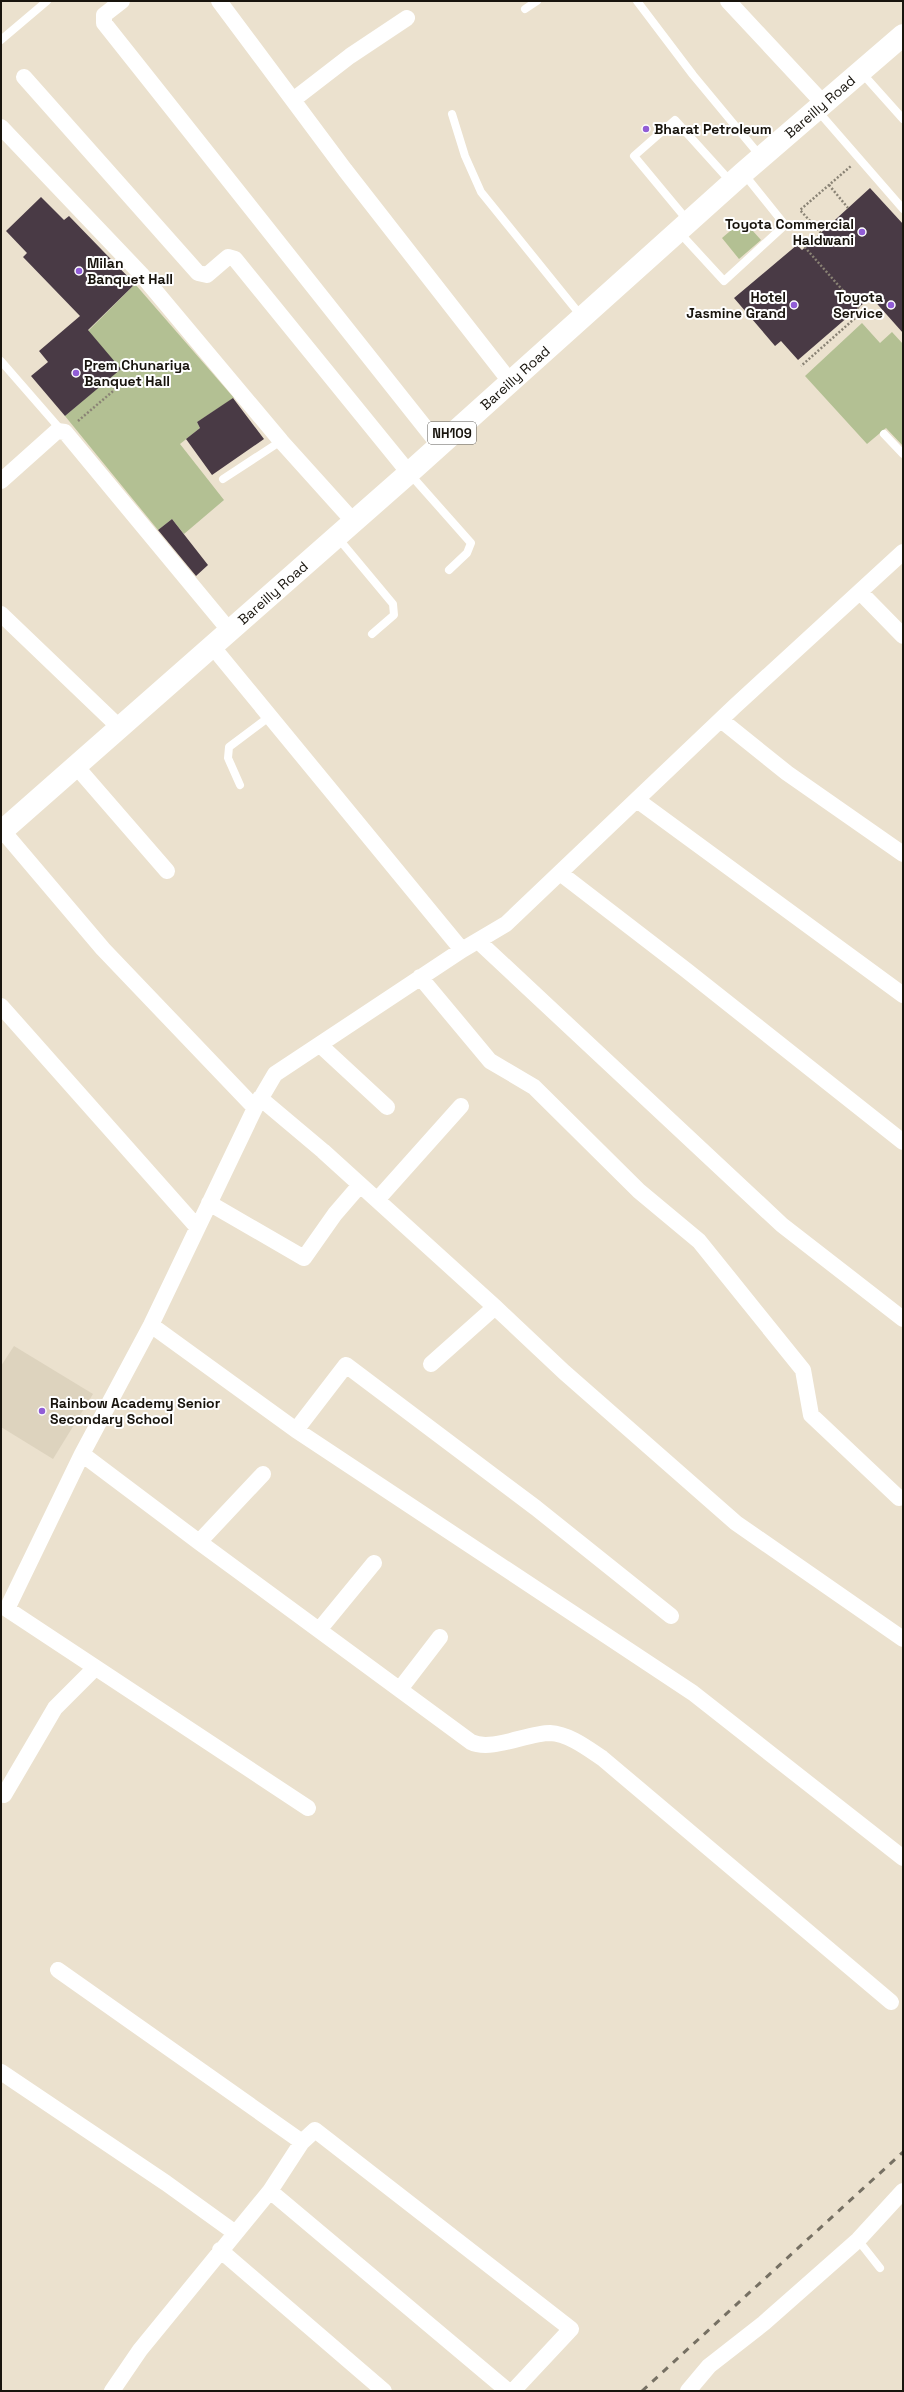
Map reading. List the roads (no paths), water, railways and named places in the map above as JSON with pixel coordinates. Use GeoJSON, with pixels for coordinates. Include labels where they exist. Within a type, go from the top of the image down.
{"type":"FeatureCollection","features":[{"type":"Feature","properties":{"kind":"highway","name":"Bareilly Road"},"geometry":{"type":"LineString","coordinates":[[2,831],[118,726],[354,522],[509,380],[583,318],[737,178],[903,35]]}},
{"type":"Feature","properties":{"kind":"street"},"geometry":{"type":"LineString","coordinates":[[122,1],[104,15],[104,23],[224,176],[332,308],[439,445]]}},
{"type":"Feature","properties":{"kind":"street"},"geometry":{"type":"LineString","coordinates":[[219,1],[293,100],[509,380]]}},
{"type":"Feature","properties":{"kind":"street"},"geometry":{"type":"LineString","coordinates":[[728,1],[820,107]]}},
{"type":"Feature","properties":{"kind":"street"},"geometry":{"type":"LineString","coordinates":[[293,100],[350,56],[407,18]]}},
{"type":"Feature","properties":{"kind":"street"},"geometry":{"type":"LineString","coordinates":[[24,77],[198,273],[207,275],[228,257],[236,259],[409,473]]}},
{"type":"Feature","properties":{"kind":"street"},"geometry":{"type":"LineString","coordinates":[[1,126],[141,274],[281,442],[354,522]]}},
{"type":"Feature","properties":{"kind":"street"},"geometry":{"type":"LineString","coordinates":[[1,481],[57,431],[63,431],[228,630]]}},
{"type":"Feature","properties":{"kind":"street"},"geometry":{"type":"LineString","coordinates":[[308,1808],[95,1668],[7,1608],[82,1454],[151,1325],[257,1103],[275,1074],[462,950],[506,924],[721,720],[903,552]]}},
{"type":"Feature","properties":{"kind":"street"},"geometry":{"type":"LineString","coordinates":[[860,592],[903,636]]}},
{"type":"Feature","properties":{"kind":"street"},"geometry":{"type":"LineString","coordinates":[[1,614],[118,726]]}},
{"type":"Feature","properties":{"kind":"street"},"geometry":{"type":"LineString","coordinates":[[212,646],[462,950]]}},
{"type":"Feature","properties":{"kind":"street"},"geometry":{"type":"LineString","coordinates":[[721,720],[787,773],[903,854]]}},
{"type":"Feature","properties":{"kind":"street"},"geometry":{"type":"LineString","coordinates":[[75,765],[167,871]]}},
{"type":"Feature","properties":{"kind":"street"},"geometry":{"type":"LineString","coordinates":[[638,800],[903,995]]}},
{"type":"Feature","properties":{"kind":"street"},"geometry":{"type":"LineString","coordinates":[[2,831],[103,949],[257,1103],[360,1185],[495,1307],[564,1372],[747,1532],[792,1560],[903,1639]]}},
{"type":"Feature","properties":{"kind":"street"},"geometry":{"type":"LineString","coordinates":[[560,873],[686,970],[903,1142]]}},
{"type":"Feature","properties":{"kind":"street"},"geometry":{"type":"LineString","coordinates":[[478,941],[782,1225],[903,1319]]}},
{"type":"Feature","properties":{"kind":"street"},"geometry":{"type":"LineString","coordinates":[[420,978],[490,1061],[534,1087],[639,1191],[699,1241],[803,1370],[811,1415],[899,1498]]}},
{"type":"Feature","properties":{"kind":"street"},"geometry":{"type":"LineString","coordinates":[[1,1006],[197,1227]]}},
{"type":"Feature","properties":{"kind":"street"},"geometry":{"type":"LineString","coordinates":[[320,1045],[387,1107]]}},
{"type":"Feature","properties":{"kind":"street"},"geometry":{"type":"LineString","coordinates":[[376,1200],[461,1106]]}},
{"type":"Feature","properties":{"kind":"street"},"geometry":{"type":"LineString","coordinates":[[209,1203],[304,1258],[335,1214],[360,1185]]}},
{"type":"Feature","properties":{"kind":"street"},"geometry":{"type":"LineString","coordinates":[[430,1364],[495,1307]]}},
{"type":"Feature","properties":{"kind":"street"},"geometry":{"type":"LineString","coordinates":[[151,1325],[296,1430],[693,1693],[903,1858]]}},
{"type":"Feature","properties":{"kind":"street"},"geometry":{"type":"LineString","coordinates":[[296,1430],[346,1365],[536,1508],[671,1616]]}},
{"type":"Feature","properties":{"kind":"street"},"geometry":{"type":"LineString","coordinates":[[82,1454],[199,1542],[478,1745],[549,1733],[563,1735],[585,1746],[602,1758],[891,2002]]}},
{"type":"Feature","properties":{"kind":"street"},"geometry":{"type":"LineString","coordinates":[[199,1542],[263,1474]]}},
{"type":"Feature","properties":{"kind":"street"},"geometry":{"type":"LineString","coordinates":[[319,1630],[374,1563]]}},
{"type":"Feature","properties":{"kind":"street"},"geometry":{"type":"LineString","coordinates":[[400,1689],[440,1637]]}},
{"type":"Feature","properties":{"kind":"street"},"geometry":{"type":"LineString","coordinates":[[4,1795],[55,1708],[95,1668]]}},
{"type":"Feature","properties":{"kind":"street"},"geometry":{"type":"LineString","coordinates":[[58,1970],[302,2142]]}},
{"type":"Feature","properties":{"kind":"street"},"geometry":{"type":"LineString","coordinates":[[1,2072],[166,2183],[234,2232]]}},
{"type":"Feature","properties":{"kind":"street"},"geometry":{"type":"LineString","coordinates":[[112,2391],[140,2350],[234,2232],[270,2191],[302,2142],[315,2130],[571,2329],[513,2391]]}},
{"type":"Feature","properties":{"kind":"street"},"geometry":{"type":"LineString","coordinates":[[270,2191],[508,2391]]}},
{"type":"Feature","properties":{"kind":"street"},"geometry":{"type":"LineString","coordinates":[[688,2391],[709,2366],[764,2323],[858,2240],[903,2191]]}},
{"type":"Feature","properties":{"kind":"street"},"geometry":{"type":"LineString","coordinates":[[220,2250],[384,2391]]}},
{"type":"Feature","properties":{"kind":"lane"},"geometry":{"type":"LineString","coordinates":[[1,40],[47,1]]}},
{"type":"Feature","properties":{"kind":"lane"},"geometry":{"type":"LineString","coordinates":[[526,9],[537,1]]}},
{"type":"Feature","properties":{"kind":"lane"},"geometry":{"type":"LineString","coordinates":[[637,1],[693,76],[761,157]]}},
{"type":"Feature","properties":{"kind":"lane"},"geometry":{"type":"LineString","coordinates":[[860,72],[903,120]]}},
{"type":"Feature","properties":{"kind":"lane"},"geometry":{"type":"LineString","coordinates":[[820,107],[858,159],[903,210]]}},
{"type":"Feature","properties":{"kind":"lane"},"geometry":{"type":"LineString","coordinates":[[452,114],[465,156],[481,192],[583,318]]}},
{"type":"Feature","properties":{"kind":"lane"},"geometry":{"type":"LineString","coordinates":[[675,120],[737,178],[785,225],[724,281],[634,156],[675,120]]}},
{"type":"Feature","properties":{"kind":"lane"},"geometry":{"type":"LineString","coordinates":[[1,361],[63,431]]}},
{"type":"Feature","properties":{"kind":"lane"},"geometry":{"type":"LineString","coordinates":[[884,434],[903,454]]}},
{"type":"Feature","properties":{"kind":"lane"},"geometry":{"type":"LineString","coordinates":[[223,479],[281,442]]}},
{"type":"Feature","properties":{"kind":"lane"},"geometry":{"type":"LineString","coordinates":[[409,473],[471,543],[467,552],[449,570]]}},
{"type":"Feature","properties":{"kind":"lane"},"geometry":{"type":"LineString","coordinates":[[336,536],[393,604],[394,615],[372,634]]}},
{"type":"Feature","properties":{"kind":"lane"},"geometry":{"type":"LineString","coordinates":[[240,785],[228,758],[229,747],[269,717]]}},
{"type":"Feature","properties":{"kind":"lane"},"geometry":{"type":"LineString","coordinates":[[858,2240],[880,2268]]}},
{"type":"Feature","properties":{"kind":"railway"},"geometry":{"type":"LineString","coordinates":[[642,2391],[903,2152]]}},
{"type":"Feature","properties":{"kind":"place","name":"Bharat Petroleum"},"geometry":{"type":"Point","coordinates":[646,129]}},
{"type":"Feature","properties":{"kind":"place","name":"Toyota Commercial Haldwani"},"geometry":{"type":"Point","coordinates":[862,232]}},
{"type":"Feature","properties":{"kind":"place","name":"Milan Banquet Hall"},"geometry":{"type":"Point","coordinates":[79,271]}},
{"type":"Feature","properties":{"kind":"place","name":"Hotel Jasmine Grand"},"geometry":{"type":"Point","coordinates":[794,305]}},
{"type":"Feature","properties":{"kind":"place","name":"Toyota Service"},"geometry":{"type":"Point","coordinates":[891,305]}},
{"type":"Feature","properties":{"kind":"place","name":"Prem Chunariya Banquet Hall"},"geometry":{"type":"Point","coordinates":[76,373]}},
{"type":"Feature","properties":{"kind":"place","name":"Rainbow Academy Senior Secondary School"},"geometry":{"type":"Point","coordinates":[42,1411]}}]}
